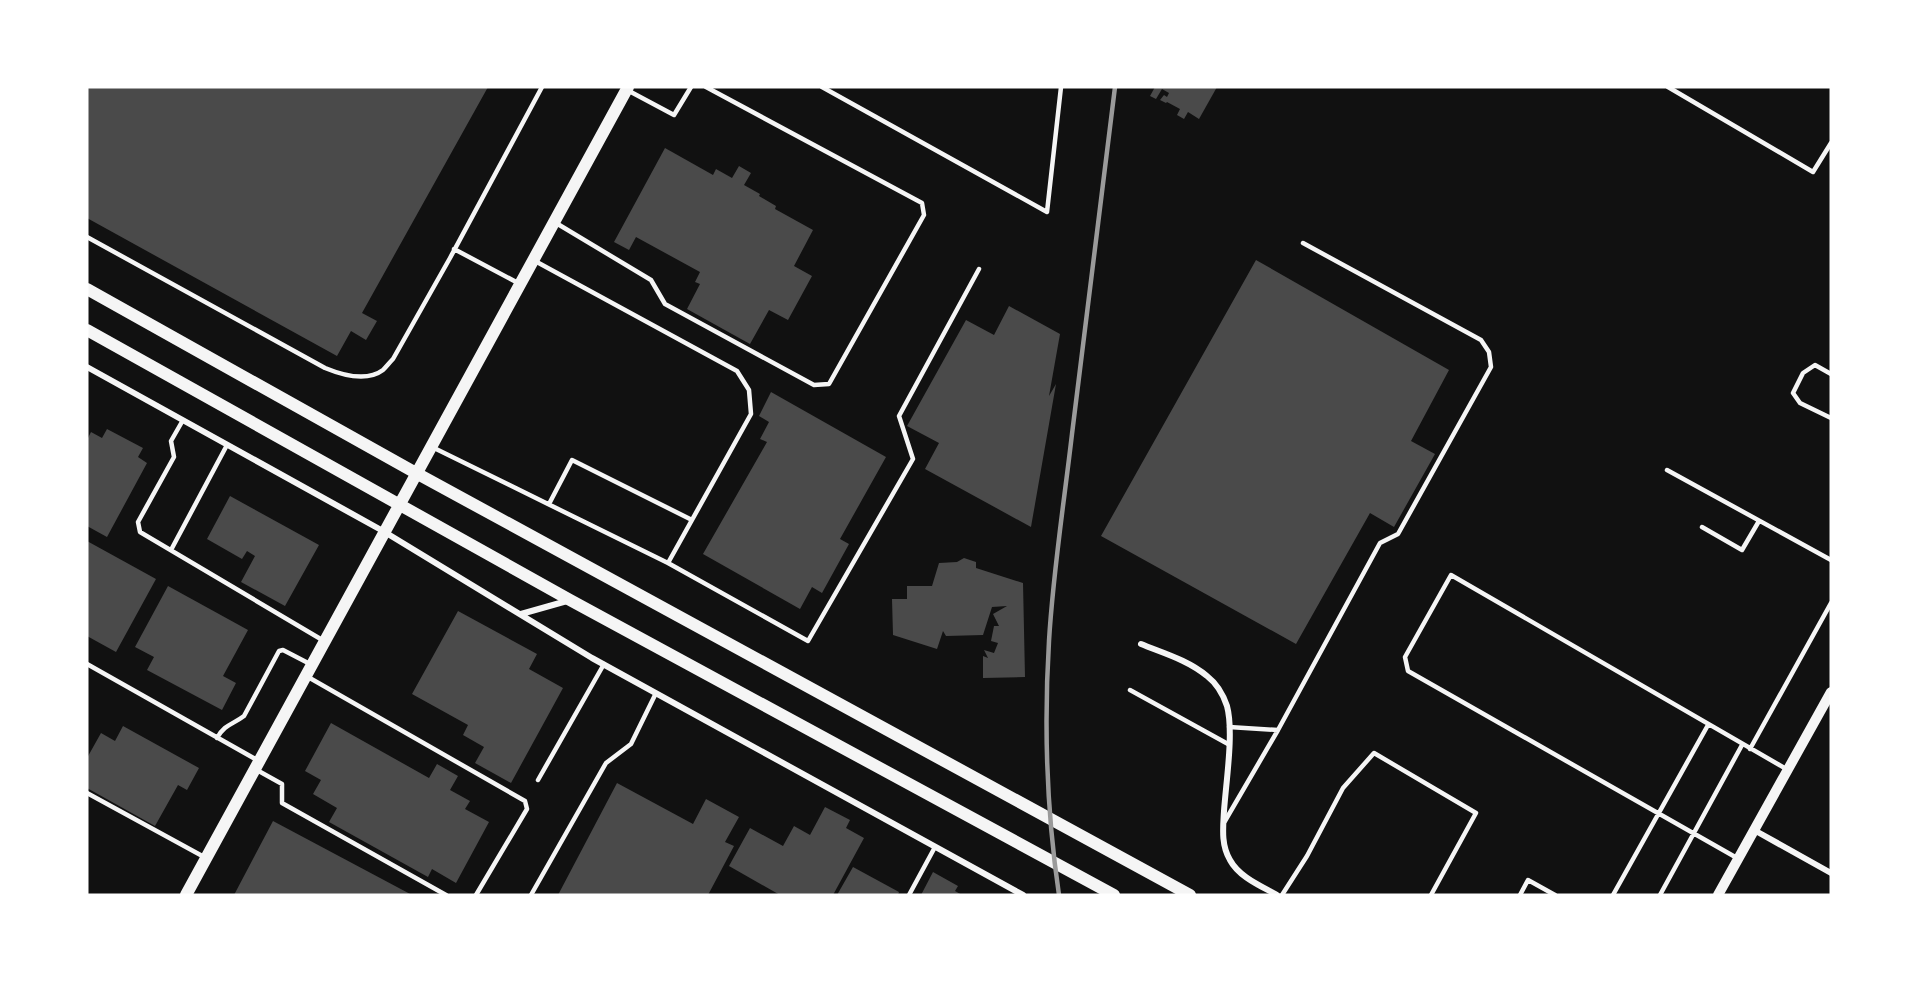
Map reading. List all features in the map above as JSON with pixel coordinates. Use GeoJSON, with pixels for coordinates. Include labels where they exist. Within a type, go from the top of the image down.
{"type":"FeatureCollection","features":[{"type":"Feature","properties":{"kind":"main road"},"geometry":{"type":"LineString","coordinates":[[186,895],[627,89]]}},
{"type":"Feature","properties":{"kind":"main road"},"geometry":{"type":"LineString","coordinates":[[87,289],[416,473],[1190,895]]}},
{"type":"Feature","properties":{"kind":"main road"},"geometry":{"type":"LineString","coordinates":[[87,330],[570,600],[1114,895]]}},
{"type":"Feature","properties":{"kind":"street"},"geometry":{"type":"LineString","coordinates":[[87,367],[384,531],[604,664],[1023,895]]}},
{"type":"Feature","properties":{"kind":"street"},"geometry":{"type":"LineString","coordinates":[[521,614],[570,600]]}},
{"type":"Feature","properties":{"kind":"street"},"geometry":{"type":"LineString","coordinates":[[1141,644],[1176,657],[1206,675],[1219,688],[1227,705],[1229,726],[1223,823],[1224,846],[1230,861],[1243,874],[1277,895]]}},
{"type":"Feature","properties":{"kind":"street"},"geometry":{"type":"LineString","coordinates":[[1718,895],[1831,692]]}},
{"type":"Feature","properties":{"kind":"street"},"geometry":{"type":"LineString","coordinates":[[1754,830],[1831,873]]}},
{"type":"Feature","properties":{"kind":"lane"},"geometry":{"type":"LineString","coordinates":[[87,237],[325,368],[344,375],[363,376],[382,371],[393,359],[542,87]]}},
{"type":"Feature","properties":{"kind":"lane"},"geometry":{"type":"LineString","coordinates":[[627,89],[674,115],[691,87]]}},
{"type":"Feature","properties":{"kind":"lane"},"geometry":{"type":"LineString","coordinates":[[554,222],[651,280],[665,304],[814,385],[829,384],[924,215],[922,202],[706,87]]}},
{"type":"Feature","properties":{"kind":"lane"},"geometry":{"type":"LineString","coordinates":[[822,87],[1047,212],[1061,87]]}},
{"type":"Feature","properties":{"kind":"lane"},"geometry":{"type":"LineString","coordinates":[[1668,87],[1813,172],[1831,143]]}},
{"type":"Feature","properties":{"kind":"lane"},"geometry":{"type":"LineString","coordinates":[[1223,823],[1278,730],[1380,543],[1398,534],[1491,367],[1489,352],[1481,340],[1303,243]]}},
{"type":"Feature","properties":{"kind":"lane"},"geometry":{"type":"LineString","coordinates":[[454,249],[519,284]]}},
{"type":"Feature","properties":{"kind":"lane"},"geometry":{"type":"LineString","coordinates":[[533,260],[736,371],[749,390],[751,414],[668,563]]}},
{"type":"Feature","properties":{"kind":"lane"},"geometry":{"type":"LineString","coordinates":[[430,446],[668,563],[808,641],[913,459],[899,416],[979,269]]}},
{"type":"Feature","properties":{"kind":"lane"},"geometry":{"type":"LineString","coordinates":[[1831,374],[1815,365],[1803,373],[1793,393],[1800,403],[1831,418]]}},
{"type":"Feature","properties":{"kind":"lane"},"geometry":{"type":"LineString","coordinates":[[183,420],[171,441],[174,457],[138,522],[140,532],[324,641]]}},
{"type":"Feature","properties":{"kind":"lane"},"geometry":{"type":"LineString","coordinates":[[171,550],[227,444]]}},
{"type":"Feature","properties":{"kind":"lane"},"geometry":{"type":"LineString","coordinates":[[549,504],[572,460],[692,520]]}},
{"type":"Feature","properties":{"kind":"lane"},"geometry":{"type":"LineString","coordinates":[[1667,470],[1831,560]]}},
{"type":"Feature","properties":{"kind":"lane"},"geometry":{"type":"LineString","coordinates":[[1702,527],[1742,550],[1759,520]]}},
{"type":"Feature","properties":{"kind":"lane"},"geometry":{"type":"LineString","coordinates":[[1738,858],[1408,671],[1405,657],[1451,575],[1788,770]]}},
{"type":"Feature","properties":{"kind":"lane"},"geometry":{"type":"LineString","coordinates":[[1750,749],[1831,603]]}},
{"type":"Feature","properties":{"kind":"lane"},"geometry":{"type":"LineString","coordinates":[[217,738],[228,724],[244,716],[279,651],[283,650],[309,670],[525,801],[527,809],[476,895]]}},
{"type":"Feature","properties":{"kind":"lane"},"geometry":{"type":"LineString","coordinates":[[87,664],[217,738],[257,765],[282,784],[282,802],[446,895]]}},
{"type":"Feature","properties":{"kind":"lane"},"geometry":{"type":"LineString","coordinates":[[538,780],[604,664]]}},
{"type":"Feature","properties":{"kind":"lane"},"geometry":{"type":"LineString","coordinates":[[1130,690],[1228,744]]}},
{"type":"Feature","properties":{"kind":"lane"},"geometry":{"type":"LineString","coordinates":[[531,895],[606,763],[631,744],[656,693]]}},
{"type":"Feature","properties":{"kind":"lane"},"geometry":{"type":"LineString","coordinates":[[1613,895],[1708,724]]}},
{"type":"Feature","properties":{"kind":"lane"},"geometry":{"type":"LineString","coordinates":[[1229,726],[1278,730]]}},
{"type":"Feature","properties":{"kind":"lane"},"geometry":{"type":"LineString","coordinates":[[1660,895],[1742,745]]}},
{"type":"Feature","properties":{"kind":"lane"},"geometry":{"type":"LineString","coordinates":[[1282,895],[1307,856],[1343,788],[1374,753],[1476,813],[1431,895]]}},
{"type":"Feature","properties":{"kind":"lane"},"geometry":{"type":"LineString","coordinates":[[87,793],[206,858]]}},
{"type":"Feature","properties":{"kind":"lane"},"geometry":{"type":"LineString","coordinates":[[909,895],[935,847]]}},
{"type":"Feature","properties":{"kind":"lane"},"geometry":{"type":"LineString","coordinates":[[1520,895],[1528,880],[1555,895]]}},
{"type":"Feature","properties":{"kind":"building"},"geometry":{"type":"Polygon","coordinates":[[[87,87],[488,87],[362,313],[377,321],[366,340],[351,331],[337,356],[87,218],[87,87]]]}},
{"type":"Feature","properties":{"kind":"building"},"geometry":{"type":"Polygon","coordinates":[[[1155,87],[1217,87],[1199,119],[1188,112],[1184,119],[1177,115],[1180,109],[1160,100],[1164,95],[1167,97],[1169,93],[1162,89],[1156,99],[1150,96],[1155,87]]]}},
{"type":"Feature","properties":{"kind":"building"},"geometry":{"type":"Polygon","coordinates":[[[665,148],[713,175],[716,169],[732,178],[739,166],[751,173],[744,185],[776,206],[775,209],[813,230],[794,266],[812,276],[788,320],[769,310],[750,344],[687,309],[700,284],[695,282],[700,272],[636,237],[629,250],[614,242],[665,148]]]}},
{"type":"Feature","properties":{"kind":"building"},"geometry":{"type":"Polygon","coordinates":[[[1256,260],[1449,370],[1411,441],[1435,454],[1394,527],[1370,513],[1296,644],[1101,536],[1256,260]]]}},
{"type":"Feature","properties":{"kind":"building"},"geometry":{"type":"Polygon","coordinates":[[[1009,306],[1060,334],[1049,396],[1056,384],[1031,527],[925,469],[939,443],[907,426],[966,320],[994,335],[1009,306]]]}},
{"type":"Feature","properties":{"kind":"building"},"geometry":{"type":"Polygon","coordinates":[[[771,392],[886,457],[840,539],[849,544],[822,593],[812,587],[800,609],[703,554],[767,442],[760,439],[769,422],[759,416],[771,392]]]}},
{"type":"Feature","properties":{"kind":"building"},"geometry":{"type":"Polygon","coordinates":[[[107,429],[143,448],[138,457],[147,463],[107,537],[87,526],[87,440],[91,432],[102,438],[107,429]]]}},
{"type":"Feature","properties":{"kind":"building"},"geometry":{"type":"Polygon","coordinates":[[[230,496],[319,545],[285,606],[241,582],[255,556],[247,551],[242,559],[207,539],[230,496]]]}},
{"type":"Feature","properties":{"kind":"building"},"geometry":{"type":"Polygon","coordinates":[[[87,541],[156,579],[116,652],[87,636],[87,541]]]}},
{"type":"Feature","properties":{"kind":"building"},"geometry":{"type":"Polygon","coordinates":[[[964,558],[976,562],[976,568],[1023,583],[1025,677],[983,678],[983,656],[988,658],[984,650],[994,653],[998,643],[991,641],[994,626],[999,626],[993,614],[1007,606],[992,607],[983,635],[946,636],[943,631],[937,649],[893,635],[892,599],[907,599],[907,586],[932,586],[939,563],[957,562],[964,558]]]}},
{"type":"Feature","properties":{"kind":"building"},"geometry":{"type":"Polygon","coordinates":[[[168,586],[248,630],[223,676],[236,683],[222,710],[147,670],[154,657],[135,647],[168,586]]]}},
{"type":"Feature","properties":{"kind":"building"},"geometry":{"type":"Polygon","coordinates":[[[458,611],[537,654],[529,669],[563,688],[511,783],[475,763],[484,747],[463,735],[468,725],[412,694],[458,611]]]}},
{"type":"Feature","properties":{"kind":"building"},"geometry":{"type":"Polygon","coordinates":[[[331,723],[429,778],[437,764],[458,776],[450,790],[470,801],[465,809],[489,822],[456,883],[432,869],[428,877],[329,822],[337,808],[313,794],[321,780],[305,771],[331,723]]]}},
{"type":"Feature","properties":{"kind":"building"},"geometry":{"type":"Polygon","coordinates":[[[123,726],[199,768],[187,790],[178,785],[155,826],[87,788],[87,758],[101,733],[115,741],[123,726]]]}},
{"type":"Feature","properties":{"kind":"building"},"geometry":{"type":"Polygon","coordinates":[[[617,783],[693,824],[706,799],[739,817],[725,842],[734,846],[708,895],[558,895],[617,783]]]}},
{"type":"Feature","properties":{"kind":"building"},"geometry":{"type":"Polygon","coordinates":[[[825,807],[850,820],[846,828],[864,838],[833,895],[780,895],[729,866],[750,828],[783,846],[794,826],[810,835],[825,807]]]}},
{"type":"Feature","properties":{"kind":"building"},"geometry":{"type":"Polygon","coordinates":[[[273,821],[412,895],[234,895],[273,821]]]}},
{"type":"Feature","properties":{"kind":"building"},"geometry":{"type":"Polygon","coordinates":[[[853,867],[899,892],[898,895],[837,895],[853,867]]]}},
{"type":"Feature","properties":{"kind":"building"},"geometry":{"type":"Polygon","coordinates":[[[933,872],[958,886],[955,891],[962,895],[921,895],[933,872]]]}},
{"type":"Feature","properties":{"kind":"railway"},"geometry":{"type":"LineString","coordinates":[[1059,895],[1048,768],[1049,641],[1059,538],[1115,87]]}}]}
